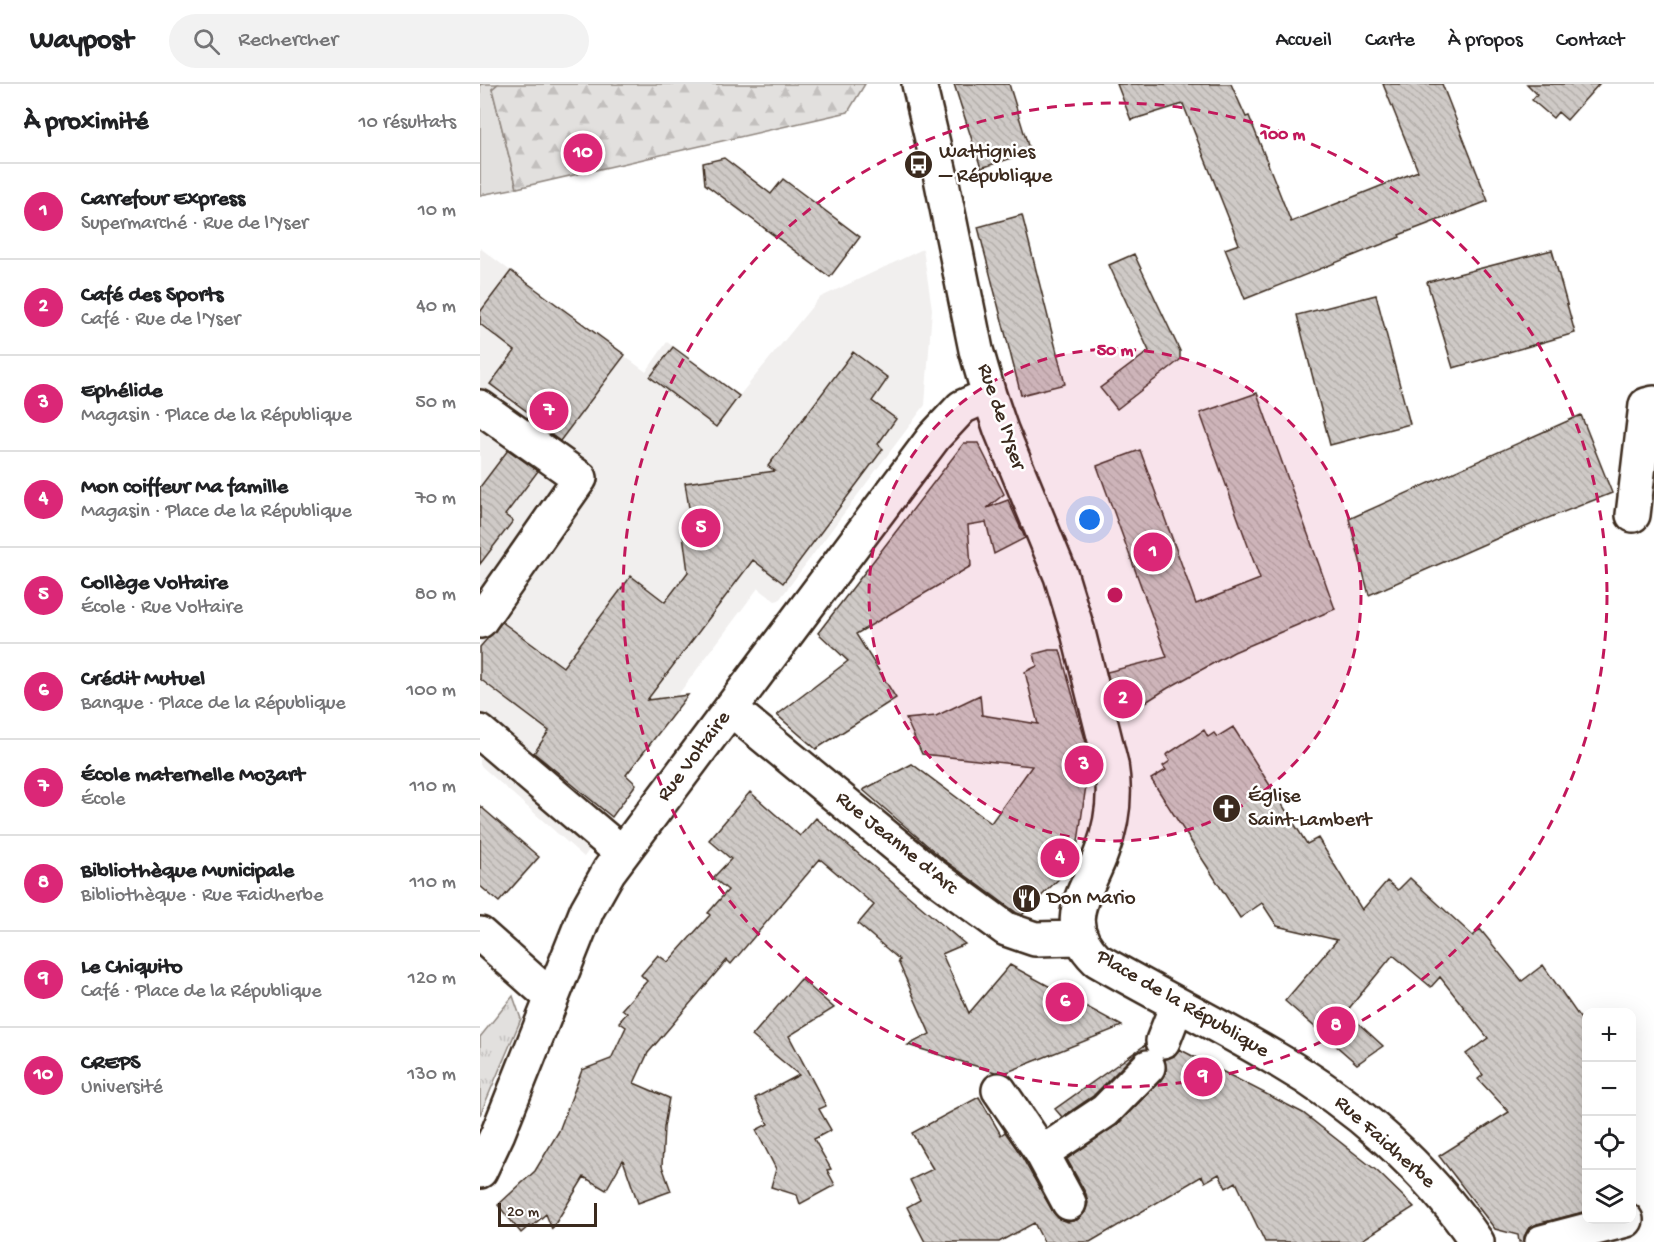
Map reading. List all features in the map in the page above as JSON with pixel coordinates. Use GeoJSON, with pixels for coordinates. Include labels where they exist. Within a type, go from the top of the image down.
{"type":"FeatureCollection","features":[{"type":"Feature","properties":{"kind":"street","name":"Rue de l'Yser"},"geometry":{"type":"LineString","coordinates":[[919,84],[940,173],[976,350],[1000,430],[1061,576],[1078,632],[1106,743]]}},
{"type":"Feature","properties":{"kind":"street","name":"Rue Voltaire"},"geometry":{"type":"LineString","coordinates":[[480,1171],[498,1134],[597,890],[622,853],[934,437],[962,406],[989,395]]}},
{"type":"Feature","properties":{"kind":"street"},"geometry":{"type":"LineString","coordinates":[[1633,515],[1646,405],[1654,403]]}},
{"type":"Feature","properties":{"kind":"street"},"geometry":{"type":"LineString","coordinates":[[480,407],[580,478],[480,621]]}},
{"type":"Feature","properties":{"kind":"street","name":"Rue Jeanne d'Arc"},"geometry":{"type":"LineString","coordinates":[[731,708],[931,874],[1006,929],[1035,939],[1079,938]]}},
{"type":"Feature","properties":{"kind":"street"},"geometry":{"type":"LineString","coordinates":[[480,732],[622,853]]}},
{"type":"Feature","properties":{"kind":"street","name":"Place de la République"},"geometry":{"type":"LineString","coordinates":[[1106,743],[1114,784],[1113,806],[1102,852],[1080,903],[1077,926],[1079,938],[1097,960],[1277,1059]]}},
{"type":"Feature","properties":{"kind":"street"},"geometry":{"type":"LineString","coordinates":[[480,934],[552,998]]}},
{"type":"Feature","properties":{"kind":"street"},"geometry":{"type":"LineString","coordinates":[[1042,1153],[1105,1111],[1156,1054],[1177,1005]]}},
{"type":"Feature","properties":{"kind":"street","name":"Rue Faidherbe"},"geometry":{"type":"LineString","coordinates":[[1277,1059],[1334,1097],[1375,1129],[1427,1180],[1477,1242]]}},
{"type":"Feature","properties":{"kind":"street"},"geometry":{"type":"LineString","coordinates":[[999,1090],[1042,1153],[1070,1203]]}},
{"type":"Feature","properties":{"kind":"street"},"geometry":{"type":"LineString","coordinates":[[1636,1217],[1654,1212]]}},
{"type":"Feature","properties":{"kind":"street"},"geometry":{"type":"LineString","coordinates":[[1542,1242],[1611,1224]]}},
{"type":"Feature","properties":{"kind":"shaded area"},"geometry":{"type":"Polygon","coordinates":[[[480,248],[646,372],[667,342],[739,396],[819,298],[923,249],[932,309],[925,405],[779,600],[775,601],[758,588],[677,696],[626,775],[636,784],[584,857],[480,765],[480,248]]]}},
{"type":"Feature","properties":{"kind":"green space"},"geometry":{"type":"Polygon","coordinates":[[[480,84],[498,84],[492,89],[517,188],[480,195],[480,84]]]}},
{"type":"Feature","properties":{"kind":"green space"},"geometry":{"type":"Polygon","coordinates":[[[498,84],[865,84],[848,112],[517,188],[492,89],[498,84]]]}},
{"type":"Feature","properties":{"kind":"green space"},"geometry":{"type":"Polygon","coordinates":[[[513,996],[521,1019],[480,1115],[480,1037],[513,996]]]}},
{"type":"Feature","properties":{"kind":"building"},"geometry":{"type":"Polygon","coordinates":[[[954,84],[1009,84],[1030,152],[981,168],[954,84]]]}},
{"type":"Feature","properties":{"kind":"building"},"geometry":{"type":"Polygon","coordinates":[[[1117,84],[1231,84],[1246,117],[1249,116],[1291,222],[1418,171],[1383,84],[1442,84],[1488,201],[1245,299],[1225,249],[1239,244],[1183,104],[1131,120],[1117,84]]]}},
{"type":"Feature","properties":{"kind":"building"},"geometry":{"type":"Polygon","coordinates":[[[1527,84],[1599,84],[1567,120],[1558,112],[1553,118],[1532,100],[1537,94],[1527,84]]]}},
{"type":"Feature","properties":{"kind":"building"},"geometry":{"type":"Polygon","coordinates":[[[724,158],[771,194],[783,179],[860,237],[830,277],[705,184],[703,163],[724,158]]]}},
{"type":"Feature","properties":{"kind":"building"},"geometry":{"type":"Polygon","coordinates":[[[1022,215],[1065,384],[1021,395],[978,227],[1022,215]]]}},
{"type":"Feature","properties":{"kind":"building"},"geometry":{"type":"Polygon","coordinates":[[[1552,250],[1575,333],[1453,368],[1427,282],[1552,250]]]}},
{"type":"Feature","properties":{"kind":"building"},"geometry":{"type":"Polygon","coordinates":[[[1134,254],[1180,351],[1180,360],[1117,409],[1100,388],[1149,351],[1109,265],[1134,254]]]}},
{"type":"Feature","properties":{"kind":"building"},"geometry":{"type":"Polygon","coordinates":[[[511,271],[625,355],[560,441],[530,420],[533,416],[490,384],[515,351],[480,324],[480,312],[511,271]]]}},
{"type":"Feature","properties":{"kind":"building"},"geometry":{"type":"Polygon","coordinates":[[[1376,295],[1410,424],[1330,445],[1297,315],[1376,295]]]}},
{"type":"Feature","properties":{"kind":"building"},"geometry":{"type":"Polygon","coordinates":[[[673,347],[739,396],[716,427],[650,377],[673,347]]]}},
{"type":"Feature","properties":{"kind":"building"},"geometry":{"type":"Polygon","coordinates":[[[853,352],[888,378],[872,401],[896,419],[878,444],[883,449],[783,583],[753,560],[647,700],[688,695],[626,775],[636,784],[612,817],[534,753],[549,731],[480,679],[480,647],[502,622],[563,667],[631,576],[665,602],[688,572],[682,527],[684,520],[690,514],[685,483],[775,471],[768,466],[853,352]]]}},
{"type":"Feature","properties":{"kind":"building"},"geometry":{"type":"Polygon","coordinates":[[[1257,393],[1335,609],[1234,652],[1168,688],[1127,714],[1115,704],[1107,672],[1167,657],[1097,466],[1140,450],[1196,604],[1260,579],[1200,413],[1257,393]]]}},
{"type":"Feature","properties":{"kind":"building"},"geometry":{"type":"Polygon","coordinates":[[[1581,415],[1612,493],[1505,535],[1369,595],[1349,519],[1581,415]]]}},
{"type":"Feature","properties":{"kind":"building"},"geometry":{"type":"Polygon","coordinates":[[[964,443],[978,443],[1004,494],[987,508],[1008,500],[1025,538],[994,554],[986,522],[968,525],[971,566],[856,634],[896,698],[816,749],[777,715],[848,661],[818,633],[964,443]]]}},
{"type":"Feature","properties":{"kind":"building"},"geometry":{"type":"Polygon","coordinates":[[[508,450],[538,471],[505,515],[513,521],[480,564],[480,487],[508,450]]]}},
{"type":"Feature","properties":{"kind":"building"},"geometry":{"type":"Polygon","coordinates":[[[1060,650],[1090,757],[1075,863],[1022,915],[943,859],[863,790],[912,764],[991,823],[1032,766],[922,754],[906,719],[936,716],[980,695],[982,715],[1038,724],[1025,672],[1037,666],[1034,654],[1060,650]]]}},
{"type":"Feature","properties":{"kind":"building"},"geometry":{"type":"Polygon","coordinates":[[[1233,727],[1307,844],[1318,838],[1362,910],[1387,881],[1398,890],[1410,878],[1473,936],[1480,929],[1522,981],[1543,965],[1582,1021],[1582,1212],[1537,1224],[1528,1229],[1524,1242],[1519,1242],[1518,1235],[1495,1229],[1439,1156],[1509,1112],[1478,1079],[1483,1075],[1466,1054],[1488,1038],[1440,977],[1431,987],[1393,955],[1346,1012],[1383,1046],[1357,1064],[1285,1001],[1337,940],[1277,926],[1262,903],[1240,918],[1151,779],[1166,770],[1163,766],[1170,761],[1166,755],[1204,730],[1208,737],[1214,733],[1217,737],[1233,727]]]}},
{"type":"Feature","properties":{"kind":"building"},"geometry":{"type":"Polygon","coordinates":[[[750,792],[800,836],[816,818],[965,944],[942,954],[969,1013],[1010,965],[1122,1026],[1005,1073],[995,1072],[908,1045],[930,1034],[898,961],[900,960],[858,924],[874,905],[820,859],[731,964],[727,960],[648,1053],[634,1083],[669,1098],[664,1127],[662,1166],[671,1191],[638,1203],[623,1160],[606,1190],[584,1177],[552,1229],[546,1214],[521,1233],[498,1205],[535,1171],[559,1131],[582,1070],[611,1059],[626,1027],[619,1022],[627,1013],[622,1009],[647,981],[641,975],[658,955],[668,962],[710,915],[708,913],[728,890],[713,878],[731,859],[709,840],[750,792]]]}},
{"type":"Feature","properties":{"kind":"building"},"geometry":{"type":"Polygon","coordinates":[[[480,806],[539,857],[499,902],[480,886],[480,806]]]}},
{"type":"Feature","properties":{"kind":"building"},"geometry":{"type":"Polygon","coordinates":[[[801,979],[834,1008],[789,1036],[826,1106],[819,1109],[831,1130],[814,1139],[831,1169],[827,1170],[835,1185],[800,1204],[797,1195],[771,1187],[776,1169],[756,1130],[768,1124],[755,1098],[799,1075],[752,1036],[801,979]]]}},
{"type":"Feature","properties":{"kind":"building"},"geometry":{"type":"Polygon","coordinates":[[[1145,1045],[1147,1049],[1135,1054],[1093,1096],[1062,1117],[1055,1109],[1145,1045]]]}},
{"type":"Feature","properties":{"kind":"building"},"geometry":{"type":"Polygon","coordinates":[[[1179,1049],[1303,1113],[1377,1171],[1414,1207],[1359,1242],[1265,1242],[1236,1182],[1226,1188],[1219,1174],[1205,1182],[1202,1176],[1090,1242],[1044,1242],[1034,1223],[999,1242],[925,1242],[907,1207],[920,1200],[910,1180],[933,1169],[912,1133],[979,1097],[1001,1135],[1005,1132],[1019,1152],[1053,1212],[1059,1219],[1068,1222],[1077,1220],[1085,1212],[1088,1203],[1086,1194],[1067,1159],[1118,1124],[1161,1080],[1166,1071],[1165,1059],[1174,1056],[1179,1049]]]}},
{"type":"Feature","properties":{"kind":"place","name":"CREPS"},"geometry":{"type":"Point","coordinates":[583,153]}},
{"type":"Feature","properties":{"kind":"place","name":"Wattignies – République"},"geometry":{"type":"Point","coordinates":[918,165]}},
{"type":"Feature","properties":{"kind":"place","name":"École maternelle Mozart"},"geometry":{"type":"Point","coordinates":[549,411]}},
{"type":"Feature","properties":{"kind":"place","name":"Collège Voltaire"},"geometry":{"type":"Point","coordinates":[701,528]}},
{"type":"Feature","properties":{"kind":"place","name":"Carrefour Express"},"geometry":{"type":"Point","coordinates":[1153,552]}},
{"type":"Feature","properties":{"kind":"place","name":"Café des Sports"},"geometry":{"type":"Point","coordinates":[1123,699]}},
{"type":"Feature","properties":{"kind":"place","name":"Ephélide"},"geometry":{"type":"Point","coordinates":[1084,765]}},
{"type":"Feature","properties":{"kind":"place","name":"Église Saint-Lambert"},"geometry":{"type":"Point","coordinates":[1227,809]}},
{"type":"Feature","properties":{"kind":"place","name":"Mon coiffeur Ma famille"},"geometry":{"type":"Point","coordinates":[1060,858]}},
{"type":"Feature","properties":{"kind":"place","name":"Don Mario"},"geometry":{"type":"Point","coordinates":[1026,899]}},
{"type":"Feature","properties":{"kind":"place","name":"Crédit Mutuel"},"geometry":{"type":"Point","coordinates":[1065,1002]}},
{"type":"Feature","properties":{"kind":"place","name":"Bibliothèque Municipale"},"geometry":{"type":"Point","coordinates":[1336,1026]}},
{"type":"Feature","properties":{"kind":"place","name":"Le Chiquito"},"geometry":{"type":"Point","coordinates":[1203,1077]}}]}
